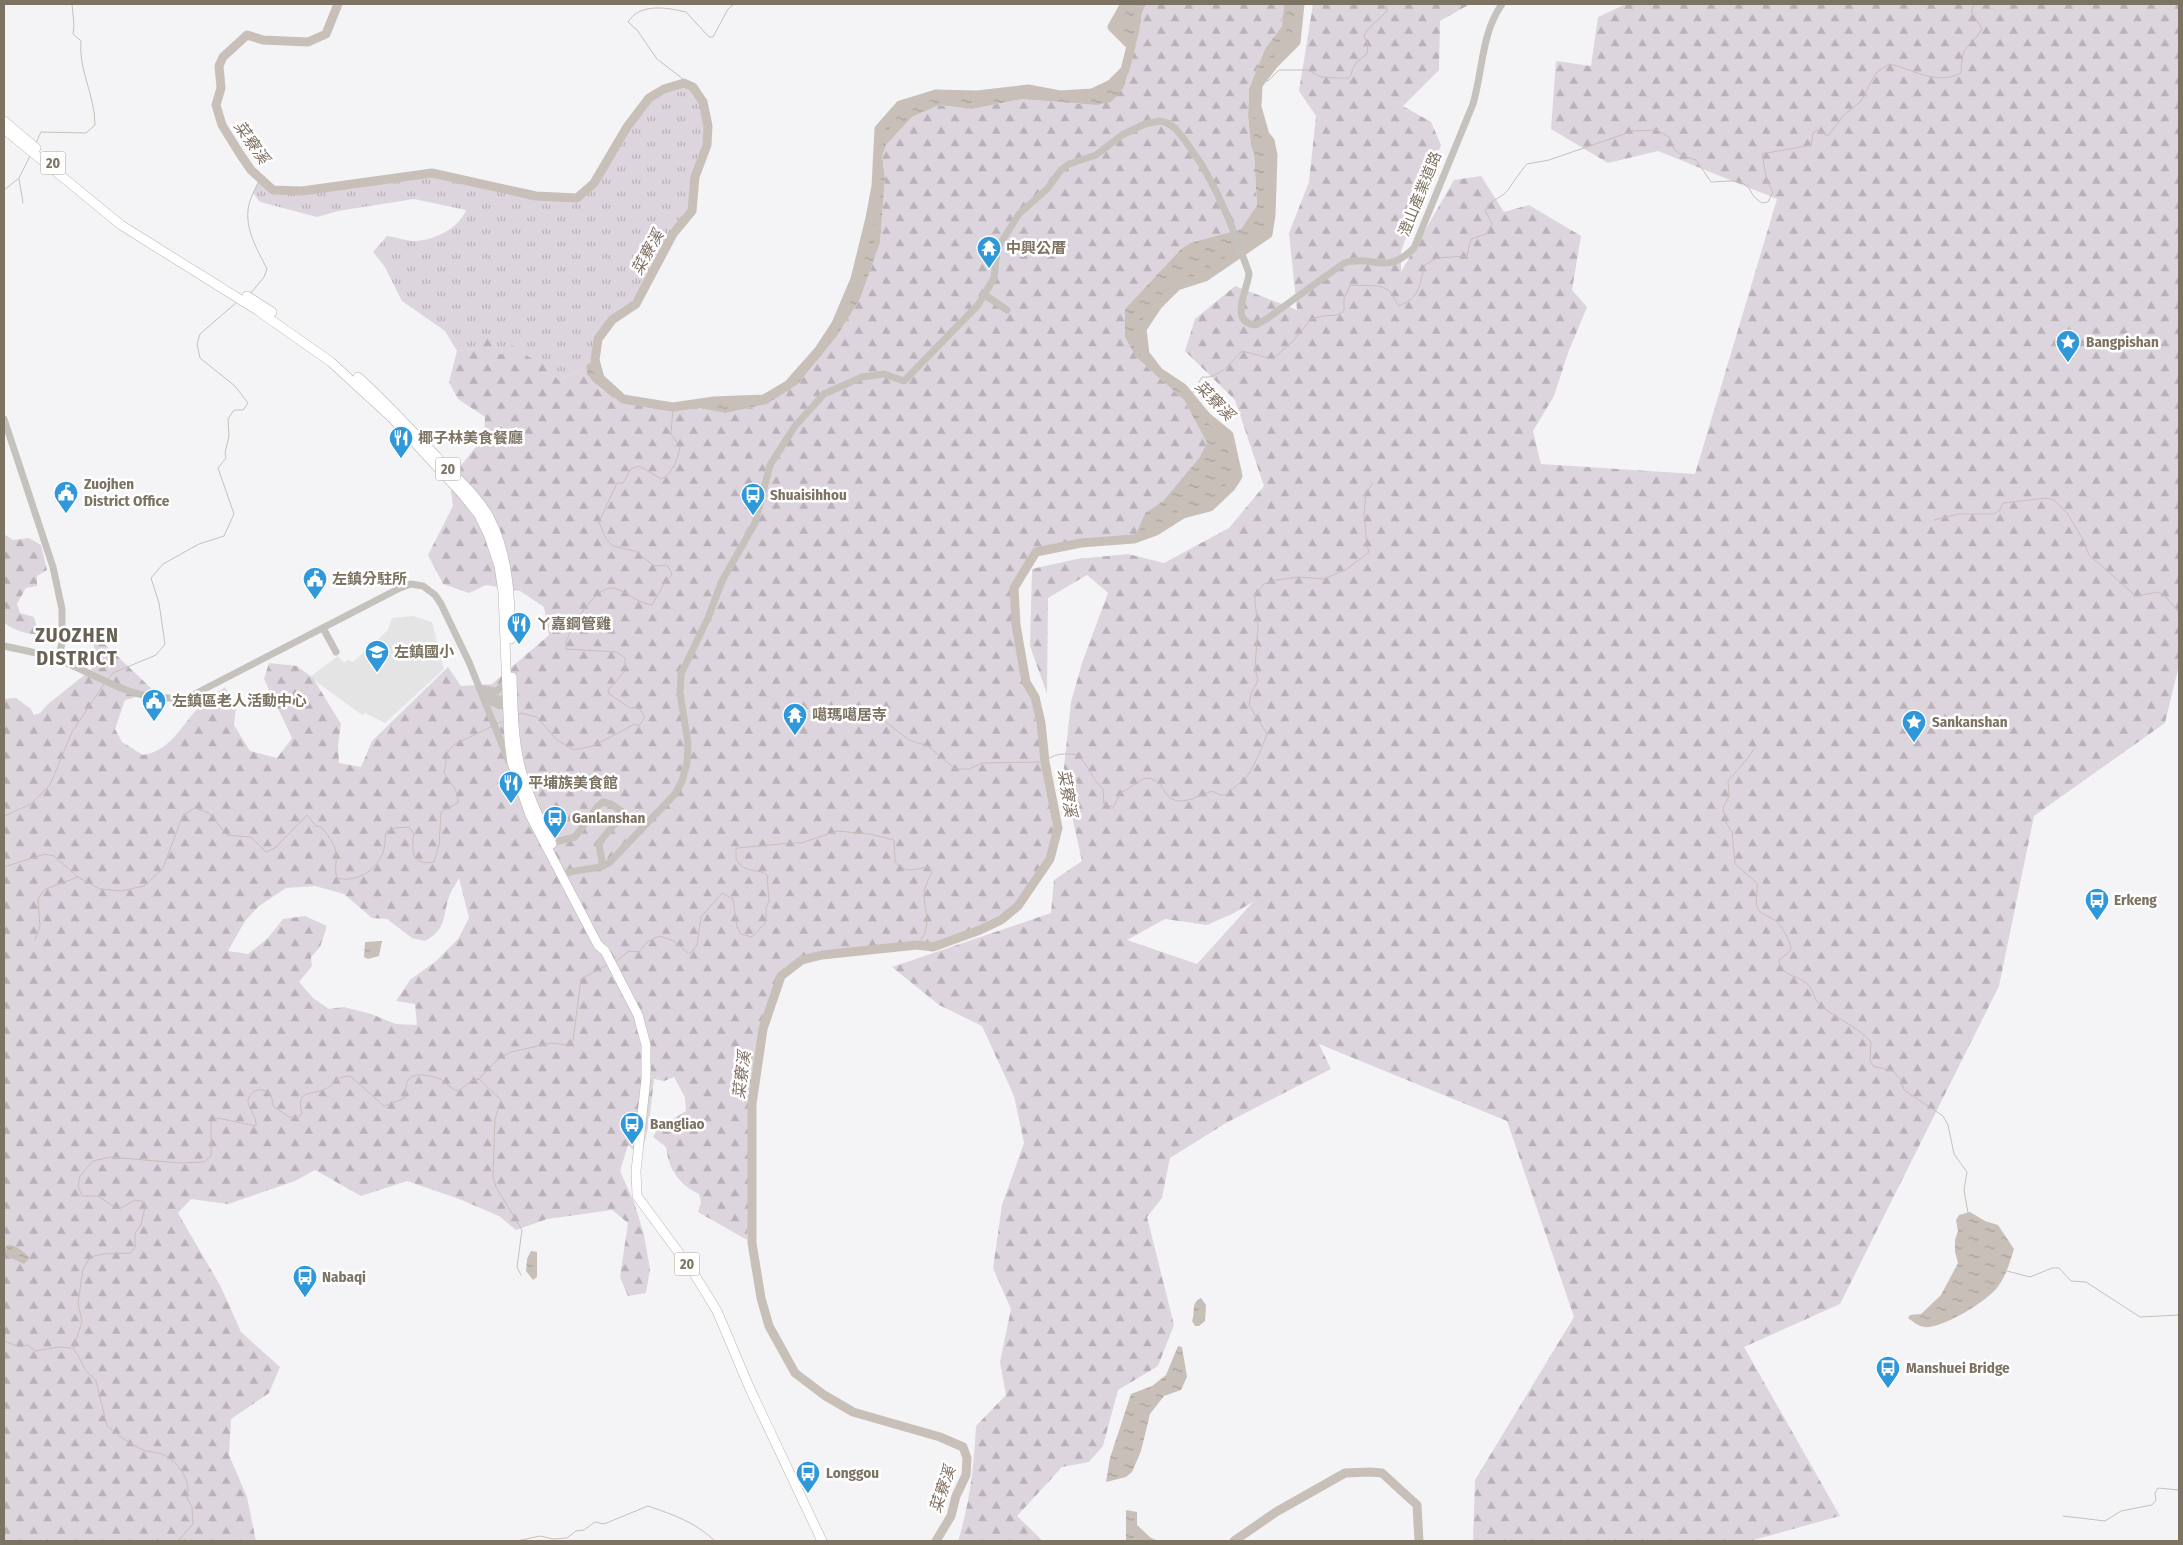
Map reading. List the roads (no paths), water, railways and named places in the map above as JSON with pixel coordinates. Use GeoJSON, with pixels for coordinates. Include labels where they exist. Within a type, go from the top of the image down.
{"type":"FeatureCollection","features":[{"type":"Feature","properties":{"kind":"main road","name":"20"},"geometry":{"type":"LineString","coordinates":[[6,127],[121,224],[259,307],[316,344],[368,386],[481,505],[494,527],[505,564],[508,582],[506,682],[510,703]]}},
{"type":"Feature","properties":{"kind":"main road","name":"20"},"geometry":{"type":"LineString","coordinates":[[507,619],[510,703],[509,741],[516,777],[530,815],[603,942],[606,952],[638,1015],[646,1045],[646,1078],[636,1171],[637,1196],[693,1272],[716,1310],[754,1398],[822,1541]]}},
{"type":"Feature","properties":{"kind":"main road","name":"20"},"geometry":{"type":"LineString","coordinates":[[509,741],[528,792],[564,874]]}},
{"type":"Feature","properties":{"kind":"street","name":"澄山產業道路"},"geometry":{"type":"LineString","coordinates":[[985,295],[996,268],[996,249],[1019,214],[1047,189],[1061,170],[1068,164],[1096,155],[1122,135],[1145,124],[1160,121],[1175,128],[1202,165],[1230,222],[1249,273],[1249,281],[1240,306],[1240,312],[1247,322],[1256,325],[1344,263],[1352,261],[1392,264],[1401,260],[1414,248],[1473,104],[1480,81],[1483,51],[1489,28],[1502,4]]}},
{"type":"Feature","properties":{"kind":"street"},"geometry":{"type":"LineString","coordinates":[[564,874],[603,866],[615,858],[644,824],[675,794],[682,781],[687,763],[688,743],[680,693],[681,674],[708,618],[722,581],[754,523],[766,474],[788,435],[824,394],[836,387],[862,377],[879,374],[904,381],[971,314],[985,295],[1007,310]]}},
{"type":"Feature","properties":{"kind":"street"},"geometry":{"type":"LineString","coordinates":[[4,419],[53,567],[62,609],[62,636],[58,660]]}},
{"type":"Feature","properties":{"kind":"street"},"geometry":{"type":"LineString","coordinates":[[4,646],[58,660],[120,688],[146,697],[171,699],[189,697],[406,585],[423,586],[435,595],[442,604],[492,719],[509,741]]}},
{"type":"Feature","properties":{"kind":"street"},"geometry":{"type":"LineString","coordinates":[[323,628],[336,652]]}},
{"type":"Feature","properties":{"kind":"street"},"geometry":{"type":"LineString","coordinates":[[479,687],[494,692],[499,690],[506,682]]}},
{"type":"Feature","properties":{"kind":"street"},"geometry":{"type":"LineString","coordinates":[[479,687],[489,696],[510,703]]}},
{"type":"Feature","properties":{"kind":"street"},"geometry":{"type":"LineString","coordinates":[[483,697],[494,703],[510,703]]}},
{"type":"Feature","properties":{"kind":"street"},"geometry":{"type":"LineString","coordinates":[[551,843],[575,837],[597,807],[603,802],[611,804],[624,814],[602,839],[599,846],[603,866]]}},
{"type":"Feature","properties":{"kind":"water"},"geometry":{"type":"Polygon","coordinates":[[[1125,4],[1146,4],[1142,13],[1139,33],[1124,87],[1111,102],[1096,105],[1022,99],[972,109],[939,105],[912,117],[886,145],[882,157],[885,178],[880,243],[860,299],[837,336],[798,384],[767,404],[725,413],[693,407],[678,409],[630,404],[612,397],[593,382],[587,374],[586,365],[595,360],[600,378],[623,399],[673,407],[714,401],[764,399],[788,385],[819,350],[836,324],[855,279],[876,186],[879,129],[900,105],[936,94],[977,95],[1028,89],[1060,95],[1092,93],[1111,84],[1125,70],[1131,46],[1112,27],[1125,4]]]}},
{"type":"Feature","properties":{"kind":"water"},"geometry":{"type":"Polygon","coordinates":[[[1284,4],[1300,4],[1296,42],[1274,64],[1258,85],[1257,107],[1265,135],[1270,141],[1273,155],[1271,215],[1268,234],[1205,277],[1177,286],[1158,305],[1142,329],[1145,354],[1159,372],[1183,388],[1207,417],[1229,435],[1238,476],[1231,487],[1210,507],[1183,514],[1156,531],[1134,539],[1145,513],[1163,501],[1199,458],[1207,443],[1184,400],[1136,357],[1125,337],[1125,309],[1181,249],[1190,243],[1241,229],[1257,205],[1254,154],[1251,146],[1248,116],[1249,89],[1265,49],[1282,26],[1284,4]]]}},
{"type":"Feature","properties":{"kind":"water"},"geometry":{"type":"Polygon","coordinates":[[[382,941],[379,956],[368,959],[364,957],[365,942],[382,941]]]}},
{"type":"Feature","properties":{"kind":"water"},"geometry":{"type":"Polygon","coordinates":[[[1970,1212],[1985,1221],[1998,1225],[2014,1249],[2006,1272],[2002,1281],[1987,1298],[1967,1311],[1937,1325],[1929,1327],[1920,1326],[1908,1318],[1910,1315],[1921,1314],[1941,1295],[1958,1263],[1955,1252],[1955,1240],[1958,1231],[1956,1220],[1959,1215],[1970,1212]]]}},
{"type":"Feature","properties":{"kind":"water"},"geometry":{"type":"Polygon","coordinates":[[[8,1245],[19,1249],[29,1259],[24,1264],[7,1256],[4,1249],[8,1245]]]}},
{"type":"Feature","properties":{"kind":"water"},"geometry":{"type":"Polygon","coordinates":[[[531,1251],[537,1252],[537,1277],[533,1280],[526,1271],[527,1259],[531,1251]]]}},
{"type":"Feature","properties":{"kind":"water"},"geometry":{"type":"Polygon","coordinates":[[[1201,1298],[1206,1305],[1205,1321],[1199,1326],[1195,1326],[1192,1321],[1194,1305],[1201,1298]]]}},
{"type":"Feature","properties":{"kind":"water"},"geometry":{"type":"Polygon","coordinates":[[[1178,1346],[1182,1347],[1187,1377],[1181,1390],[1164,1396],[1150,1414],[1141,1451],[1132,1472],[1126,1477],[1106,1482],[1110,1458],[1131,1394],[1152,1386],[1166,1375],[1178,1346]]]}},
{"type":"Feature","properties":{"kind":"water"},"geometry":{"type":"Polygon","coordinates":[[[1126,1510],[1137,1512],[1137,1525],[1151,1538],[1158,1541],[1126,1541],[1126,1510]]]}},
{"type":"Feature","properties":{"kind":"waterway"},"geometry":{"type":"LineString","coordinates":[[36,143],[41,132],[86,133],[95,125],[92,103],[82,62],[81,41],[73,34],[72,4]]}},
{"type":"Feature","properties":{"kind":"waterway","name":"菜竂溪"},"geometry":{"type":"LineString","coordinates":[[338,4],[326,34],[308,42],[263,40],[247,35],[223,57],[219,66],[221,88],[216,105],[222,125],[251,170],[273,190],[302,191],[432,173],[536,196],[577,198],[594,183],[627,127],[649,98],[664,89],[684,83],[693,87],[703,102],[708,126],[707,145],[695,177],[692,211],[673,234],[636,304],[612,320],[598,339],[595,360],[600,378],[623,399],[673,407],[714,401],[764,399],[788,385],[819,350],[836,324],[855,279],[876,186],[879,129],[900,105],[936,94],[977,95],[1028,89],[1060,95],[1092,93],[1111,84],[1125,70],[1131,46],[1112,27],[1125,4]]}},
{"type":"Feature","properties":{"kind":"waterway"},"geometry":{"type":"LineString","coordinates":[[684,83],[683,79],[657,59],[637,30],[628,22],[639,12],[652,8],[686,12],[709,37],[713,37],[728,9],[734,4]]}},
{"type":"Feature","properties":{"kind":"waterway","name":"菜竂溪"},"geometry":{"type":"LineString","coordinates":[[936,1541],[951,1516],[956,1496],[966,1475],[967,1458],[963,1447],[940,1437],[853,1412],[824,1395],[795,1373],[769,1326],[761,1298],[752,1243],[752,1104],[763,1029],[781,976],[802,960],[822,955],[917,945],[933,947],[980,930],[1001,920],[1018,906],[1050,859],[1058,828],[1045,762],[1041,723],[1035,697],[1026,682],[1016,625],[1014,588],[1036,552],[1081,543],[1134,539],[1156,531],[1183,514],[1210,507],[1231,487],[1238,476],[1229,435],[1207,417],[1183,388],[1159,372],[1145,354],[1142,329],[1158,305],[1177,286],[1205,277],[1268,234],[1271,215],[1273,155],[1270,141],[1265,135],[1257,107],[1258,85],[1274,64],[1296,42],[1300,4]]}},
{"type":"Feature","properties":{"kind":"waterway"},"geometry":{"type":"LineString","coordinates":[[1262,80],[1268,81],[1279,70],[1308,70],[1321,77],[1348,78],[1356,63],[1367,54],[1368,45],[1364,36],[1368,29],[1387,11],[1386,4]]}},
{"type":"Feature","properties":{"kind":"waterway"},"geometry":{"type":"LineString","coordinates":[[1191,396],[1202,377],[1220,373],[1242,351],[1273,359],[1293,341],[1311,319],[1337,315],[1344,311],[1344,299],[1350,285],[1379,286],[1389,290],[1399,306],[1412,299],[1418,290],[1425,265],[1436,258],[1467,256],[1471,239],[1486,234],[1492,224],[1485,210],[1490,203],[1506,193],[1527,164],[1549,160],[1633,131],[1657,130],[1670,138],[1674,149],[1681,155],[1696,160],[1711,182],[1740,182],[1747,186],[1762,203],[1768,202],[1773,192],[1767,181],[1762,154],[1811,145],[1813,133],[1818,130],[1828,136],[1844,115],[1861,101],[1876,73],[1889,64],[1934,77],[1952,77],[1961,73],[1964,51],[1982,29],[1971,11],[1975,4]]}},
{"type":"Feature","properties":{"kind":"waterway"},"geometry":{"type":"LineString","coordinates":[[4,190],[19,178],[30,156]]}},
{"type":"Feature","properties":{"kind":"waterway"},"geometry":{"type":"LineString","coordinates":[[19,179],[23,203]]}},
{"type":"Feature","properties":{"kind":"waterway"},"geometry":{"type":"LineString","coordinates":[[251,293],[264,277],[267,269],[252,236],[248,219],[250,201],[260,179]]}},
{"type":"Feature","properties":{"kind":"waterway"},"geometry":{"type":"LineString","coordinates":[[108,679],[113,673],[156,655],[165,644],[159,603],[151,578],[163,564],[199,544],[224,536],[234,514],[218,468],[226,458],[225,453],[229,436],[228,419],[234,410],[243,410],[248,403],[235,386],[200,358],[197,344],[200,334],[237,302]]}},
{"type":"Feature","properties":{"kind":"waterway"},"geometry":{"type":"LineString","coordinates":[[517,715],[521,713],[537,717],[556,739],[573,750],[593,746],[635,724],[639,726],[645,717],[638,707],[630,708],[609,694],[608,690],[625,671],[625,658],[617,652],[566,649],[566,641],[586,606],[601,592],[609,588],[617,589],[652,605],[672,574],[667,565],[654,566],[635,551],[613,546],[606,539],[599,522],[617,483],[623,483],[631,469],[639,466],[662,479],[672,469],[680,447],[671,434],[673,407]]}},
{"type":"Feature","properties":{"kind":"waterway"},"geometry":{"type":"LineString","coordinates":[[883,720],[909,740],[928,746],[955,769],[969,769],[982,763],[1045,762],[1056,755],[1077,755],[1103,789],[1104,804],[1113,807],[1121,793],[1143,779],[1150,778],[1161,785],[1165,792],[1175,800],[1187,800],[1212,791],[1220,795],[1227,795],[1247,777],[1267,734],[1249,705],[1251,694],[1258,680],[1255,669],[1258,625],[1255,595],[1264,584],[1276,580],[1298,577],[1324,579],[1347,569],[1369,552],[1364,514],[1366,493],[1373,483]]}},
{"type":"Feature","properties":{"kind":"waterway"},"geometry":{"type":"LineString","coordinates":[[1934,520],[1958,514],[1994,514],[2000,510],[2003,503],[2046,498],[2054,500],[2067,513],[2082,538],[2089,555],[2136,596],[2158,592],[2165,596],[2179,612]]}},
{"type":"Feature","properties":{"kind":"waterway"},"geometry":{"type":"LineString","coordinates":[[4,816],[31,804],[50,785],[72,732],[104,684]]}},
{"type":"Feature","properties":{"kind":"waterway"},"geometry":{"type":"LineString","coordinates":[[496,724],[504,721]]}},
{"type":"Feature","properties":{"kind":"waterway"},"geometry":{"type":"LineString","coordinates":[[4,867],[45,854],[54,856],[78,877],[100,889],[121,891],[144,886],[163,868],[183,815],[195,808],[209,813],[227,835],[251,837],[266,852],[275,848],[307,815],[316,826],[321,827],[334,846],[337,878],[350,879],[369,871],[382,855],[386,832],[394,828],[409,827],[414,834],[413,851],[417,859],[421,862],[434,862],[439,845],[441,812],[458,803],[456,791],[444,773],[448,751],[455,744],[493,726]]}},
{"type":"Feature","properties":{"kind":"waterway"},"geometry":{"type":"LineString","coordinates":[[1754,749],[1728,781],[1729,796],[1723,808],[1726,823],[1732,832],[1735,864],[1757,883],[1756,901],[1758,910],[1778,923],[1789,941],[1791,948],[1779,960],[1780,965],[1785,972],[1809,985],[1820,1005],[1859,1031],[1871,1042],[1870,1060],[1873,1066],[1893,1071],[1901,1080],[1904,1090],[1943,1116],[1948,1125],[1954,1154],[1967,1172],[1964,1190],[1968,1213]]}},
{"type":"Feature","properties":{"kind":"waterway"},"geometry":{"type":"LineString","coordinates":[[615,962],[629,951],[639,952],[647,942],[659,936],[674,941],[688,953],[691,953],[697,945],[701,917],[722,893],[733,899],[737,927],[741,934],[752,937],[766,922],[766,908],[769,901],[767,875],[743,867],[736,859],[736,849],[801,843],[837,831],[870,834],[894,840],[895,862],[902,868],[910,870],[927,867],[932,872],[924,892],[927,926],[917,945]]}},
{"type":"Feature","properties":{"kind":"waterway"},"geometry":{"type":"LineString","coordinates":[[35,940],[40,926],[38,900],[41,894],[46,889],[78,877]]}},
{"type":"Feature","properties":{"kind":"waterway"},"geometry":{"type":"LineString","coordinates":[[178,1541],[193,1524],[192,1507],[187,1498],[186,1478],[168,1457],[138,1448],[107,1426],[96,1381],[87,1372],[73,1349],[82,1322],[78,1303],[83,1269],[90,1257],[103,1254],[131,1253],[135,1247],[135,1233],[141,1225],[145,1207],[142,1201],[135,1200],[121,1208],[116,1208],[98,1196],[82,1196],[78,1186],[80,1176],[93,1161],[110,1157],[180,1163],[204,1162],[211,1156],[211,1122],[218,1118],[256,1126],[248,1100],[250,1095],[258,1090],[266,1091],[270,1095],[273,1106],[289,1117],[297,1118],[302,1114],[301,1101],[305,1095],[323,1090],[345,1076],[350,1076],[384,1106],[405,1098],[407,1082],[410,1078],[417,1075],[426,1075],[439,1079],[459,1091],[471,1081],[479,1079],[497,1060],[511,1052],[551,1043],[569,1045],[573,1040],[581,979],[609,964]]}},
{"type":"Feature","properties":{"kind":"waterway"},"geometry":{"type":"LineString","coordinates":[[479,1079],[501,1100],[495,1119],[493,1176],[496,1187],[522,1230],[517,1267],[521,1275]]}},
{"type":"Feature","properties":{"kind":"waterway"},"geometry":{"type":"LineString","coordinates":[[2007,1271],[2030,1277],[2052,1268],[2059,1268],[2071,1281],[2086,1282],[2140,1317],[2179,1315]]}},
{"type":"Feature","properties":{"kind":"waterway"},"geometry":{"type":"LineString","coordinates":[[4,1341],[20,1347],[28,1345],[35,1351],[59,1347],[71,1348]]}},
{"type":"Feature","properties":{"kind":"waterway","name":"菜竂溪"},"geometry":{"type":"LineString","coordinates":[[1234,1541],[1276,1512],[1345,1473],[1370,1472],[1382,1473],[1417,1505],[1419,1541]]}},
{"type":"Feature","properties":{"kind":"waterway"},"geometry":{"type":"LineString","coordinates":[[2063,1516],[2105,1521],[2121,1511],[2152,1505],[2156,1500],[2155,1493],[2158,1488],[2179,1490]]}},
{"type":"Feature","properties":{"kind":"waterway"},"geometry":{"type":"LineString","coordinates":[[517,1541],[540,1536],[553,1539],[567,1538],[576,1531],[584,1530],[595,1522],[604,1524],[648,1506],[692,1524],[715,1541]]}},
{"type":"Feature","properties":{"kind":"place","name":"中興公厝"},"geometry":{"type":"Point","coordinates":[989,269]}},
{"type":"Feature","properties":{"kind":"place","name":"Bangpishan"},"geometry":{"type":"Point","coordinates":[2068,363]}},
{"type":"Feature","properties":{"kind":"place","name":"椰子林美食餐廳"},"geometry":{"type":"Point","coordinates":[401,459]}},
{"type":"Feature","properties":{"kind":"place","name":"Zuojhen District Office"},"geometry":{"type":"Point","coordinates":[66,514]}},
{"type":"Feature","properties":{"kind":"place","name":"Shuaisihhou"},"geometry":{"type":"Point","coordinates":[753,516]}},
{"type":"Feature","properties":{"kind":"place","name":"左鎮分駐所"},"geometry":{"type":"Point","coordinates":[315,600]}},
{"type":"Feature","properties":{"kind":"place","name":"ㄚ嘉鋼管雞"},"geometry":{"type":"Point","coordinates":[519,645]}},
{"type":"Feature","properties":{"kind":"place","name":"左鎮國小"},"geometry":{"type":"Point","coordinates":[377,673]}},
{"type":"Feature","properties":{"kind":"place","name":"左鎮區老人活動中心"},"geometry":{"type":"Point","coordinates":[154,722]}},
{"type":"Feature","properties":{"kind":"place","name":"噶瑪噶居寺"},"geometry":{"type":"Point","coordinates":[795,736]}},
{"type":"Feature","properties":{"kind":"place","name":"Sankanshan"},"geometry":{"type":"Point","coordinates":[1914,743]}},
{"type":"Feature","properties":{"kind":"place","name":"平埔族美食館"},"geometry":{"type":"Point","coordinates":[511,804]}},
{"type":"Feature","properties":{"kind":"place","name":"Ganlanshan"},"geometry":{"type":"Point","coordinates":[555,839]}},
{"type":"Feature","properties":{"kind":"place","name":"Erkeng"},"geometry":{"type":"Point","coordinates":[2097,921]}},
{"type":"Feature","properties":{"kind":"place","name":"Bangliao"},"geometry":{"type":"Point","coordinates":[632,1145]}},
{"type":"Feature","properties":{"kind":"place","name":"Nabaqi"},"geometry":{"type":"Point","coordinates":[305,1298]}},
{"type":"Feature","properties":{"kind":"place","name":"Manshuei Bridge"},"geometry":{"type":"Point","coordinates":[1888,1389]}},
{"type":"Feature","properties":{"kind":"place","name":"Longgou"},"geometry":{"type":"Point","coordinates":[808,1494]}},
{"type":"Feature","properties":{"kind":"district","name":"ZUOZHEN DISTRICT"},"geometry":{"type":"Point","coordinates":[77,646]}}]}
